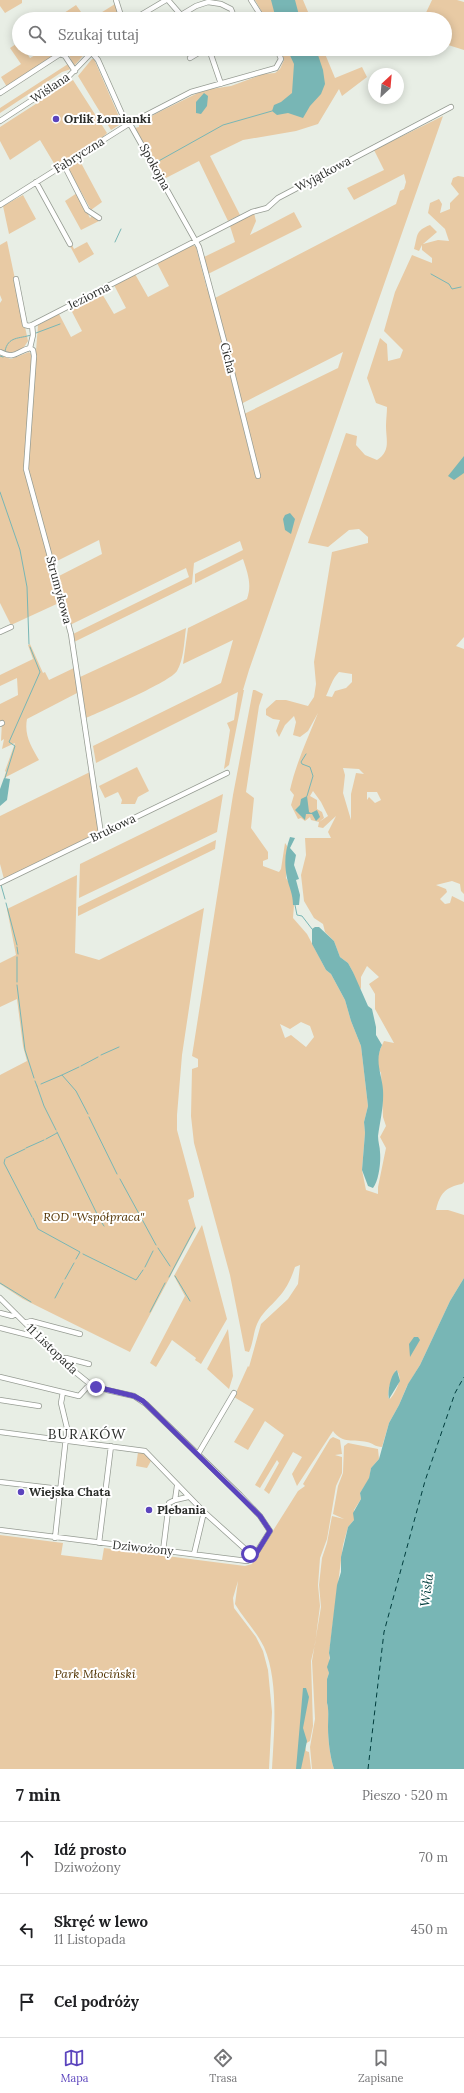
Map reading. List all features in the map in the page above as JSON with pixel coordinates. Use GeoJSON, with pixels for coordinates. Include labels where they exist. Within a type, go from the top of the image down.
{"type":"FeatureCollection","features":[{"type":"Feature","properties":{"kind":"street"},"geometry":{"type":"LineString","coordinates":[[116,0],[121,12]]}},
{"type":"Feature","properties":{"kind":"street"},"geometry":{"type":"LineString","coordinates":[[148,12],[167,0],[178,12]]}},
{"type":"Feature","properties":{"kind":"street"},"geometry":{"type":"LineString","coordinates":[[251,0],[258,12]]}},
{"type":"Feature","properties":{"kind":"street"},"geometry":{"type":"LineString","coordinates":[[187,12],[202,4],[214,2],[231,9],[232,12]]}},
{"type":"Feature","properties":{"kind":"street"},"geometry":{"type":"LineString","coordinates":[[0,93],[57,56]]}},
{"type":"Feature","properties":{"kind":"street"},"geometry":{"type":"LineString","coordinates":[[65,56],[75,71]]}},
{"type":"Feature","properties":{"kind":"street","name":"Wiślana"},"geometry":{"type":"LineString","coordinates":[[0,121],[75,71],[89,56]]}},
{"type":"Feature","properties":{"kind":"street","name":"Spokojna"},"geometry":{"type":"LineString","coordinates":[[96,56],[122,114],[130,124],[196,240]]}},
{"type":"Feature","properties":{"kind":"street"},"geometry":{"type":"LineString","coordinates":[[211,56],[221,84]]}},
{"type":"Feature","properties":{"kind":"street","name":"Fabryczna"},"geometry":{"type":"LineString","coordinates":[[0,205],[130,124],[191,92],[276,68],[281,59],[280,56]]}},
{"type":"Feature","properties":{"kind":"street","name":"Wyjątkowa"},"geometry":{"type":"LineString","coordinates":[[196,240],[252,212],[267,208],[278,198],[451,107]]}},
{"type":"Feature","properties":{"kind":"street"},"geometry":{"type":"LineString","coordinates":[[64,165],[87,210],[99,218]]}},
{"type":"Feature","properties":{"kind":"street"},"geometry":{"type":"LineString","coordinates":[[36,182],[70,244]]}},
{"type":"Feature","properties":{"kind":"street","name":"Jeziorna"},"geometry":{"type":"LineString","coordinates":[[32,325],[196,240]]}},
{"type":"Feature","properties":{"kind":"street","name":"Cicha"},"geometry":{"type":"LineString","coordinates":[[196,240],[226,348],[258,476]]}},
{"type":"Feature","properties":{"kind":"street"},"geometry":{"type":"LineString","coordinates":[[0,352],[8,356],[12,356],[30,348],[33,335],[32,325],[25,325],[16,279]]}},
{"type":"Feature","properties":{"kind":"street","name":"Strumykowa"},"geometry":{"type":"LineString","coordinates":[[30,348],[34,356],[26,469],[71,634],[101,834]]}},
{"type":"Feature","properties":{"kind":"street"},"geometry":{"type":"LineString","coordinates":[[0,632],[11,627]]}},
{"type":"Feature","properties":{"kind":"street","name":"Brukowa"},"geometry":{"type":"LineString","coordinates":[[0,883],[227,773]]}},
{"type":"Feature","properties":{"kind":"street","name":"11 Listopada"},"geometry":{"type":"LineString","coordinates":[[0,1298],[62,1359],[90,1384],[106,1390],[138,1398],[198,1454],[250,1506],[270,1531],[254,1557]]}},
{"type":"Feature","properties":{"kind":"street"},"geometry":{"type":"LineString","coordinates":[[0,1313],[12,1316],[16,1314]]}},
{"type":"Feature","properties":{"kind":"street"},"geometry":{"type":"LineString","coordinates":[[25,1323],[31,1321],[80,1334]]}},
{"type":"Feature","properties":{"kind":"street"},"geometry":{"type":"LineString","coordinates":[[0,1328],[32,1336],[37,1335]]}},
{"type":"Feature","properties":{"kind":"street"},"geometry":{"type":"LineString","coordinates":[[62,1359],[66,1358],[89,1364]]}},
{"type":"Feature","properties":{"kind":"street"},"geometry":{"type":"LineString","coordinates":[[0,1377],[79,1396],[90,1384]]}},
{"type":"Feature","properties":{"kind":"street"},"geometry":{"type":"LineString","coordinates":[[55,1538],[67,1428],[61,1403],[63,1392]]}},
{"type":"Feature","properties":{"kind":"street"},"geometry":{"type":"LineString","coordinates":[[198,1454],[234,1393]]}},
{"type":"Feature","properties":{"kind":"street"},"geometry":{"type":"LineString","coordinates":[[0,1400],[39,1406]]}},
{"type":"Feature","properties":{"kind":"street"},"geometry":{"type":"LineString","coordinates":[[0,1432],[146,1452],[188,1497],[254,1557]]}},
{"type":"Feature","properties":{"kind":"street"},"geometry":{"type":"LineString","coordinates":[[99,1543],[111,1446]]}},
{"type":"Feature","properties":{"kind":"street"},"geometry":{"type":"LineString","coordinates":[[0,1482],[60,1489]]}},
{"type":"Feature","properties":{"kind":"street"},"geometry":{"type":"LineString","coordinates":[[175,1500],[177,1486]]}},
{"type":"Feature","properties":{"kind":"street"},"geometry":{"type":"LineString","coordinates":[[163,1550],[169,1503],[188,1497]]}},
{"type":"Feature","properties":{"kind":"street"},"geometry":{"type":"LineString","coordinates":[[194,1554],[204,1512]]}},
{"type":"Feature","properties":{"kind":"street","name":"Dziwożony"},"geometry":{"type":"LineString","coordinates":[[0,1530],[247,1561],[254,1557]]}},
{"type":"Feature","properties":{"kind":"green space"},"geometry":{"type":"Polygon","coordinates":[[[0,0],[22,0],[22,3],[5,13],[0,6],[0,0]]]}},
{"type":"Feature","properties":{"kind":"green space"},"geometry":{"type":"Polygon","coordinates":[[[255,0],[303,0],[308,12],[262,12],[255,0]]]}},
{"type":"Feature","properties":{"kind":"green space"},"geometry":{"type":"Polygon","coordinates":[[[432,0],[457,0],[464,2],[464,50],[452,46],[452,12],[426,12],[432,0]]]}},
{"type":"Feature","properties":{"kind":"green space"},"geometry":{"type":"Polygon","coordinates":[[[115,4],[118,12],[102,12],[115,4]]]}},
{"type":"Feature","properties":{"kind":"green space"},"geometry":{"type":"Polygon","coordinates":[[[76,5],[81,12],[66,12],[76,5]]]}},
{"type":"Feature","properties":{"kind":"green space"},"geometry":{"type":"Polygon","coordinates":[[[16,56],[29,56],[30,58],[34,56],[53,56],[7,87],[1,77],[21,64],[16,56]]]}},
{"type":"Feature","properties":{"kind":"green space"},"geometry":{"type":"Polygon","coordinates":[[[69,56],[83,56],[74,66],[69,56]]]}},
{"type":"Feature","properties":{"kind":"green space"},"geometry":{"type":"Polygon","coordinates":[[[283,56],[326,56],[335,78],[362,67],[367,77],[342,96],[339,89],[318,124],[296,131],[243,140],[210,156],[240,215],[228,221],[199,161],[164,179],[135,128],[139,127],[139,122],[146,119],[147,122],[150,121],[149,118],[155,114],[204,90],[231,86],[263,74],[275,73],[280,69],[284,60],[283,56]]]}},
{"type":"Feature","properties":{"kind":"green space"},"geometry":{"type":"Polygon","coordinates":[[[92,59],[94,59],[120,119],[124,122],[111,130],[78,76],[92,59]]]}},
{"type":"Feature","properties":{"kind":"green space"},"geometry":{"type":"Polygon","coordinates":[[[68,64],[71,69],[62,72],[0,113],[0,108],[68,64]]]}},
{"type":"Feature","properties":{"kind":"green space","name":"Orlik Łomianki"},"geometry":{"type":"Polygon","coordinates":[[[73,80],[107,133],[98,142],[55,165],[40,140],[10,160],[0,141],[0,127],[73,80]]]}},
{"type":"Feature","properties":{"kind":"green space"},"geometry":{"type":"Polygon","coordinates":[[[443,116],[249,670],[243,690],[229,765],[224,769],[230,730],[227,723],[234,720],[238,692],[96,763],[93,746],[221,683],[233,640],[183,664],[188,628],[247,599],[249,579],[243,559],[195,583],[195,574],[243,550],[240,541],[194,563],[192,584],[74,642],[73,634],[189,577],[186,568],[70,625],[57,577],[102,554],[99,540],[53,563],[27,469],[38,325],[59,314],[71,337],[82,331],[70,308],[101,292],[114,314],[126,308],[114,285],[135,274],[148,297],[169,286],[157,263],[193,245],[196,247],[207,289],[209,289],[253,467],[256,459],[244,414],[338,368],[343,352],[241,404],[215,298],[396,204],[400,191],[404,189],[406,182],[404,174],[354,200],[347,188],[384,170],[374,150],[443,116]]]}},
{"type":"Feature","properties":{"kind":"green space"},"geometry":{"type":"Polygon","coordinates":[[[80,161],[102,202],[91,210],[68,168],[80,161]]]}},
{"type":"Feature","properties":{"kind":"green space"},"geometry":{"type":"Polygon","coordinates":[[[458,176],[464,177],[464,637],[456,646],[464,649],[464,894],[461,891],[460,884],[452,881],[436,885],[446,889],[447,892],[440,899],[445,904],[450,903],[452,896],[464,902],[464,1182],[444,1192],[436,1210],[448,1210],[464,1215],[464,1278],[450,1301],[420,1365],[407,1386],[389,1423],[382,1447],[367,1442],[340,1438],[333,1431],[297,1486],[292,1474],[302,1457],[293,1452],[269,1494],[264,1490],[279,1463],[277,1460],[260,1488],[255,1485],[284,1435],[265,1421],[248,1450],[234,1442],[254,1409],[234,1397],[248,1366],[249,1367],[261,1324],[288,1299],[298,1284],[300,1265],[295,1267],[283,1292],[261,1317],[257,1324],[249,1352],[245,1351],[230,1275],[194,1143],[191,1116],[192,1069],[198,1067],[198,1059],[192,1056],[233,795],[253,690],[255,690],[263,694],[259,706],[246,792],[254,798],[251,828],[268,852],[268,859],[263,861],[263,866],[279,872],[281,869],[285,843],[287,846],[286,878],[295,892],[293,918],[307,934],[326,970],[331,974],[345,1000],[351,1021],[361,1046],[368,1106],[364,1122],[365,1133],[362,1170],[366,1190],[378,1194],[386,1148],[380,1137],[386,1126],[383,1117],[381,1073],[378,1061],[379,1053],[384,1041],[394,1043],[375,1009],[375,994],[369,984],[379,977],[367,966],[361,977],[361,989],[357,985],[353,972],[348,963],[340,957],[334,941],[325,932],[323,924],[314,918],[304,901],[301,875],[306,855],[305,838],[331,838],[328,832],[336,816],[323,828],[318,827],[319,822],[311,820],[310,817],[305,821],[301,818],[298,819],[291,805],[294,795],[290,790],[302,751],[318,713],[308,731],[300,737],[293,735],[296,722],[294,716],[285,725],[279,737],[276,731],[280,720],[273,719],[266,715],[266,709],[276,700],[286,700],[308,706],[314,697],[316,684],[314,662],[332,552],[368,543],[368,537],[359,529],[349,530],[328,547],[308,543],[346,433],[357,436],[356,445],[365,455],[377,460],[386,449],[387,407],[376,403],[367,378],[380,338],[387,344],[388,361],[400,358],[403,350],[384,331],[395,292],[412,255],[432,263],[432,258],[422,250],[422,245],[419,251],[414,249],[418,234],[422,229],[430,225],[437,232],[423,244],[438,240],[449,241],[445,229],[428,213],[430,203],[439,199],[442,204],[440,213],[450,209],[450,203],[459,194],[451,184],[453,178],[458,176]],[[339,672],[326,696],[332,697],[335,691],[346,688],[352,682],[352,674],[339,672]],[[343,768],[345,775],[343,793],[351,820],[351,794],[356,773],[364,774],[359,769],[343,768]],[[313,791],[310,796],[317,800],[317,809],[322,812],[324,818],[319,822],[328,816],[321,802],[313,791]],[[367,792],[367,800],[369,797],[375,803],[381,800],[377,792],[367,792]],[[301,1022],[290,1029],[280,1024],[285,1038],[291,1035],[306,1047],[314,1037],[310,1026],[301,1022]],[[396,1370],[389,1387],[388,1397],[390,1399],[398,1384],[399,1376],[396,1370]]]}},
{"type":"Feature","properties":{"kind":"green space"},"geometry":{"type":"Polygon","coordinates":[[[77,193],[90,218],[92,216],[99,221],[81,230],[65,201],[77,193]]]}},
{"type":"Feature","properties":{"kind":"green space"},"geometry":{"type":"Polygon","coordinates":[[[23,195],[36,219],[9,234],[3,206],[23,195]]]}},
{"type":"Feature","properties":{"kind":"green space"},"geometry":{"type":"Polygon","coordinates":[[[294,212],[302,227],[208,274],[204,257],[235,242],[230,226],[254,213],[256,221],[250,235],[294,212]]]}},
{"type":"Feature","properties":{"kind":"green space"},"geometry":{"type":"Polygon","coordinates":[[[7,241],[28,341],[22,350],[12,353],[0,350],[0,303],[2,300],[0,295],[0,245],[7,241]]]}},
{"type":"Feature","properties":{"kind":"green space"},"geometry":{"type":"Polygon","coordinates":[[[87,242],[94,254],[79,263],[70,246],[72,245],[74,249],[87,242]]]}},
{"type":"Feature","properties":{"kind":"green space"},"geometry":{"type":"Polygon","coordinates":[[[29,352],[32,355],[25,469],[61,602],[11,625],[0,603],[0,355],[11,359],[29,352]]]}},
{"type":"Feature","properties":{"kind":"green space"},"geometry":{"type":"Polygon","coordinates":[[[186,628],[181,661],[177,671],[172,676],[135,696],[86,718],[80,677],[186,628]]]}},
{"type":"Feature","properties":{"kind":"green space"},"geometry":{"type":"Polygon","coordinates":[[[30,644],[43,673],[45,672],[49,680],[76,667],[79,692],[27,719],[27,735],[39,760],[4,778],[15,743],[2,749],[4,739],[1,741],[2,721],[0,721],[0,704],[18,695],[17,678],[0,686],[0,675],[33,659],[28,645],[30,644]]]}},
{"type":"Feature","properties":{"kind":"green space"},"geometry":{"type":"Polygon","coordinates":[[[137,767],[149,791],[138,797],[135,804],[121,804],[122,800],[118,792],[105,798],[99,786],[137,767]]]}},
{"type":"Feature","properties":{"kind":"green space"},"geometry":{"type":"Polygon","coordinates":[[[90,772],[99,827],[97,833],[4,879],[0,864],[0,816],[90,772]]]}},
{"type":"Feature","properties":{"kind":"green space"},"geometry":{"type":"Polygon","coordinates":[[[223,794],[217,832],[79,898],[80,864],[223,794]]]}},
{"type":"Feature","properties":{"kind":"green space"},"geometry":{"type":"Polygon","coordinates":[[[216,840],[215,849],[78,916],[78,907],[216,840]]]}},
{"type":"Feature","properties":{"kind":"green space","name":"ROD \"Współpraca\""},"geometry":{"type":"Polygon","coordinates":[[[77,875],[75,953],[99,960],[204,908],[182,1055],[177,1115],[177,1130],[194,1193],[194,1197],[188,1200],[196,1228],[130,1352],[23,1299],[0,1284],[0,1075],[27,1061],[23,1046],[17,999],[0,1007],[0,963],[16,955],[7,909],[77,875]]]}},
{"type":"Feature","properties":{"kind":"green space"},"geometry":{"type":"Polygon","coordinates":[[[202,1225],[227,1319],[201,1364],[195,1360],[196,1358],[172,1340],[156,1367],[150,1363],[185,1296],[174,1276],[202,1225]]]}},
{"type":"Feature","properties":{"kind":"green space"},"geometry":{"type":"Polygon","coordinates":[[[228,1329],[233,1376],[229,1389],[207,1369],[228,1329]]]}},
{"type":"Feature","properties":{"kind":"green space","name":"Park Młociński"},"geometry":{"type":"Polygon","coordinates":[[[333,1437],[340,1440],[342,1454],[335,1455],[342,1457],[342,1473],[336,1486],[327,1539],[320,1558],[318,1585],[320,1606],[315,1644],[311,1661],[313,1726],[310,1741],[305,1744],[306,1751],[309,1752],[311,1769],[272,1769],[274,1740],[274,1691],[272,1675],[264,1647],[235,1604],[238,1581],[233,1598],[234,1608],[256,1637],[263,1651],[268,1670],[272,1712],[269,1769],[0,1769],[0,1535],[63,1543],[61,1555],[102,1560],[104,1548],[245,1566],[252,1564],[298,1491],[305,1486],[303,1484],[330,1439],[333,1437]]]}},
{"type":"Feature","properties":{"kind":"green space"},"geometry":{"type":"Polygon","coordinates":[[[348,1443],[378,1449],[379,1459],[371,1468],[369,1479],[360,1493],[361,1499],[354,1510],[354,1520],[348,1527],[343,1545],[329,1653],[329,1673],[327,1679],[328,1738],[334,1769],[312,1769],[310,1747],[315,1719],[312,1661],[321,1607],[319,1585],[322,1558],[327,1543],[332,1516],[344,1519],[333,1514],[338,1486],[343,1473],[344,1446],[348,1443]]]}},
{"type":"Feature","properties":{"kind":"green space"},"geometry":{"type":"Polygon","coordinates":[[[138,1452],[145,1453],[152,1459],[147,1468],[136,1466],[138,1452]]]}},
{"type":"Feature","properties":{"kind":"water"},"geometry":{"type":"Polygon","coordinates":[[[271,0],[295,0],[298,12],[274,12],[271,0]]]}},
{"type":"Feature","properties":{"kind":"water"},"geometry":{"type":"Polygon","coordinates":[[[290,56],[318,56],[323,70],[325,84],[321,94],[310,106],[303,118],[288,113],[277,115],[272,111],[274,105],[281,102],[292,93],[294,64],[290,56]]]}},
{"type":"Feature","properties":{"kind":"water"},"geometry":{"type":"Polygon","coordinates":[[[204,93],[208,96],[207,106],[201,114],[196,113],[196,102],[204,93]]]}},
{"type":"Feature","properties":{"kind":"water"},"geometry":{"type":"Polygon","coordinates":[[[464,456],[464,473],[454,480],[448,476],[464,456]]]}},
{"type":"Feature","properties":{"kind":"water"},"geometry":{"type":"Polygon","coordinates":[[[290,513],[295,519],[291,534],[285,530],[283,519],[285,515],[290,513]]]}},
{"type":"Feature","properties":{"kind":"water"},"geometry":{"type":"Polygon","coordinates":[[[4,778],[10,779],[7,800],[0,806],[0,789],[4,778]]]}},
{"type":"Feature","properties":{"kind":"water"},"geometry":{"type":"Polygon","coordinates":[[[307,796],[309,812],[311,813],[317,810],[320,817],[316,821],[312,814],[306,814],[305,820],[295,810],[300,805],[301,799],[307,796]]]}},
{"type":"Feature","properties":{"kind":"water"},"geometry":{"type":"Polygon","coordinates":[[[290,837],[295,838],[290,848],[296,855],[294,865],[299,879],[296,880],[300,895],[299,905],[293,905],[292,894],[286,873],[285,862],[290,837]]]}},
{"type":"Feature","properties":{"kind":"water"},"geometry":{"type":"Polygon","coordinates":[[[319,927],[334,941],[340,957],[348,963],[368,1006],[372,1009],[376,1027],[376,1035],[382,1045],[379,1057],[383,1096],[378,1136],[380,1161],[378,1176],[373,1188],[368,1186],[362,1170],[365,1133],[364,1122],[368,1106],[361,1046],[351,1021],[345,1000],[312,944],[312,929],[319,927]]]}},
{"type":"Feature","properties":{"kind":"water","name":"Wisła"},"geometry":{"type":"Polygon","coordinates":[[[464,1278],[464,1769],[334,1769],[328,1737],[327,1679],[329,1673],[327,1667],[330,1658],[329,1653],[337,1585],[341,1572],[341,1557],[348,1527],[354,1520],[353,1513],[361,1499],[360,1493],[369,1478],[371,1468],[379,1459],[389,1423],[408,1384],[420,1365],[450,1301],[464,1278]]]}},
{"type":"Feature","properties":{"kind":"water"},"geometry":{"type":"Polygon","coordinates":[[[414,1337],[418,1337],[420,1340],[410,1357],[409,1344],[414,1337]]]}},
{"type":"Feature","properties":{"kind":"water"},"geometry":{"type":"Polygon","coordinates":[[[397,1370],[400,1381],[389,1399],[390,1383],[397,1370]]]}},
{"type":"Feature","properties":{"kind":"water"},"geometry":{"type":"Polygon","coordinates":[[[303,1688],[306,1688],[309,1697],[303,1728],[307,1741],[301,1769],[296,1769],[303,1688]]]}},
{"type":"Feature","properties":{"kind":"waterway"},"geometry":{"type":"LineString","coordinates":[[155,163],[223,125],[272,111]]}},
{"type":"Feature","properties":{"kind":"waterway"},"geometry":{"type":"LineString","coordinates":[[115,242],[121,229]]}},
{"type":"Feature","properties":{"kind":"waterway"},"geometry":{"type":"LineString","coordinates":[[431,274],[449,284],[452,289],[461,287]]}},
{"type":"Feature","properties":{"kind":"waterway"},"geometry":{"type":"LineString","coordinates":[[36,333],[60,324]]}},
{"type":"Feature","properties":{"kind":"waterway"},"geometry":{"type":"LineString","coordinates":[[5,351],[6,346],[11,340],[31,335]]}},
{"type":"Feature","properties":{"kind":"waterway"},"geometry":{"type":"LineString","coordinates":[[0,492],[20,550],[27,587],[29,644]]}},
{"type":"Feature","properties":{"kind":"waterway"},"geometry":{"type":"LineString","coordinates":[[5,778],[15,746],[9,742],[40,672],[30,647]]}},
{"type":"Feature","properties":{"kind":"waterway"},"geometry":{"type":"LineString","coordinates":[[306,754],[301,762],[302,764],[310,767],[313,776],[307,796]]}},
{"type":"Feature","properties":{"kind":"waterway"},"geometry":{"type":"LineString","coordinates":[[1,885],[5,899]]}},
{"type":"Feature","properties":{"kind":"waterway"},"geometry":{"type":"LineString","coordinates":[[6,903],[17,945]]}},
{"type":"Feature","properties":{"kind":"waterway"},"geometry":{"type":"LineString","coordinates":[[295,905],[297,915],[302,916],[312,929]]}},
{"type":"Feature","properties":{"kind":"waterway"},"geometry":{"type":"LineString","coordinates":[[17,947],[18,954]]}},
{"type":"Feature","properties":{"kind":"waterway"},"geometry":{"type":"LineString","coordinates":[[17,957],[17,982]]}},
{"type":"Feature","properties":{"kind":"waterway"},"geometry":{"type":"LineString","coordinates":[[17,985],[25,1050],[34,1078]]}},
{"type":"Feature","properties":{"kind":"waterway"},"geometry":{"type":"LineString","coordinates":[[101,1055],[119,1047]]}},
{"type":"Feature","properties":{"kind":"waterway"},"geometry":{"type":"LineString","coordinates":[[81,1066],[98,1057]]}},
{"type":"Feature","properties":{"kind":"waterway"},"geometry":{"type":"LineString","coordinates":[[62,1075],[79,1067]]}},
{"type":"Feature","properties":{"kind":"waterway"},"geometry":{"type":"LineString","coordinates":[[41,1084],[62,1075],[76,1091],[88,1114]]}},
{"type":"Feature","properties":{"kind":"waterway"},"geometry":{"type":"LineString","coordinates":[[35,1081],[37,1086]]}},
{"type":"Feature","properties":{"kind":"waterway"},"geometry":{"type":"LineString","coordinates":[[37,1086],[44,1106],[56,1130]]}},
{"type":"Feature","properties":{"kind":"waterway"},"geometry":{"type":"LineString","coordinates":[[89,1117],[117,1174]]}},
{"type":"Feature","properties":{"kind":"waterway"},"geometry":{"type":"LineString","coordinates":[[57,1132],[98,1216]]}},
{"type":"Feature","properties":{"kind":"waterway"},"geometry":{"type":"LineString","coordinates":[[46,1139],[57,1133]]}},
{"type":"Feature","properties":{"kind":"waterway"},"geometry":{"type":"LineString","coordinates":[[26,1148],[44,1140]]}},
{"type":"Feature","properties":{"kind":"waterway"},"geometry":{"type":"LineString","coordinates":[[6,1158],[25,1149]]}},
{"type":"Feature","properties":{"kind":"waterway"},"geometry":{"type":"LineString","coordinates":[[5,1159],[4,1163],[32,1217]]}},
{"type":"Feature","properties":{"kind":"waterway"},"geometry":{"type":"LineString","coordinates":[[120,1179],[156,1245]]}},
{"type":"Feature","properties":{"kind":"waterway"},"geometry":{"type":"LineString","coordinates":[[33,1218],[38,1229],[80,1252],[76,1259]]}},
{"type":"Feature","properties":{"kind":"waterway"},"geometry":{"type":"LineString","coordinates":[[100,1220],[104,1226]]}},
{"type":"Feature","properties":{"kind":"waterway"},"geometry":{"type":"LineString","coordinates":[[169,1277],[195,1228]]}},
{"type":"Feature","properties":{"kind":"waterway"},"geometry":{"type":"LineString","coordinates":[[158,1248],[170,1266]]}},
{"type":"Feature","properties":{"kind":"waterway"},"geometry":{"type":"LineString","coordinates":[[145,1267],[153,1251]]}},
{"type":"Feature","properties":{"kind":"waterway"},"geometry":{"type":"LineString","coordinates":[[83,1254],[136,1280],[143,1270]]}},
{"type":"Feature","properties":{"kind":"waterway"},"geometry":{"type":"LineString","coordinates":[[65,1279],[74,1263]]}},
{"type":"Feature","properties":{"kind":"waterway"},"geometry":{"type":"LineString","coordinates":[[175,1276],[190,1301]]}},
{"type":"Feature","properties":{"kind":"waterway"},"geometry":{"type":"LineString","coordinates":[[0,1283],[31,1302]]}},
{"type":"Feature","properties":{"kind":"waterway"},"geometry":{"type":"LineString","coordinates":[[55,1298],[63,1283]]}},
{"type":"Feature","properties":{"kind":"waterway"},"geometry":{"type":"LineString","coordinates":[[150,1312],[165,1283]]}},
{"type":"Feature","properties":{"kind":"ferry route"},"geometry":{"type":"LineString","coordinates":[[368,1769],[384,1632],[425,1481],[455,1393],[464,1377]]}},
{"type":"Feature","properties":{"kind":"place","name":"Orlik Łomianki"},"geometry":{"type":"Point","coordinates":[56,119]}},
{"type":"Feature","properties":{"kind":"place","name":"Wiejska Chata"},"geometry":{"type":"Point","coordinates":[21,1492]}},
{"type":"Feature","properties":{"kind":"place","name":"Plebania"},"geometry":{"type":"Point","coordinates":[149,1510]}},
{"type":"Feature","properties":{"kind":"district","name":"BURAKÓW"},"geometry":{"type":"Point","coordinates":[87,1434]}},
{"type":"Feature","properties":{"kind":"route"},"geometry":{"type":"LineString","coordinates":[[96,1387],[134,1396],[143,1401],[260,1516],[270,1531],[254,1557],[250,1554]]}}]}
